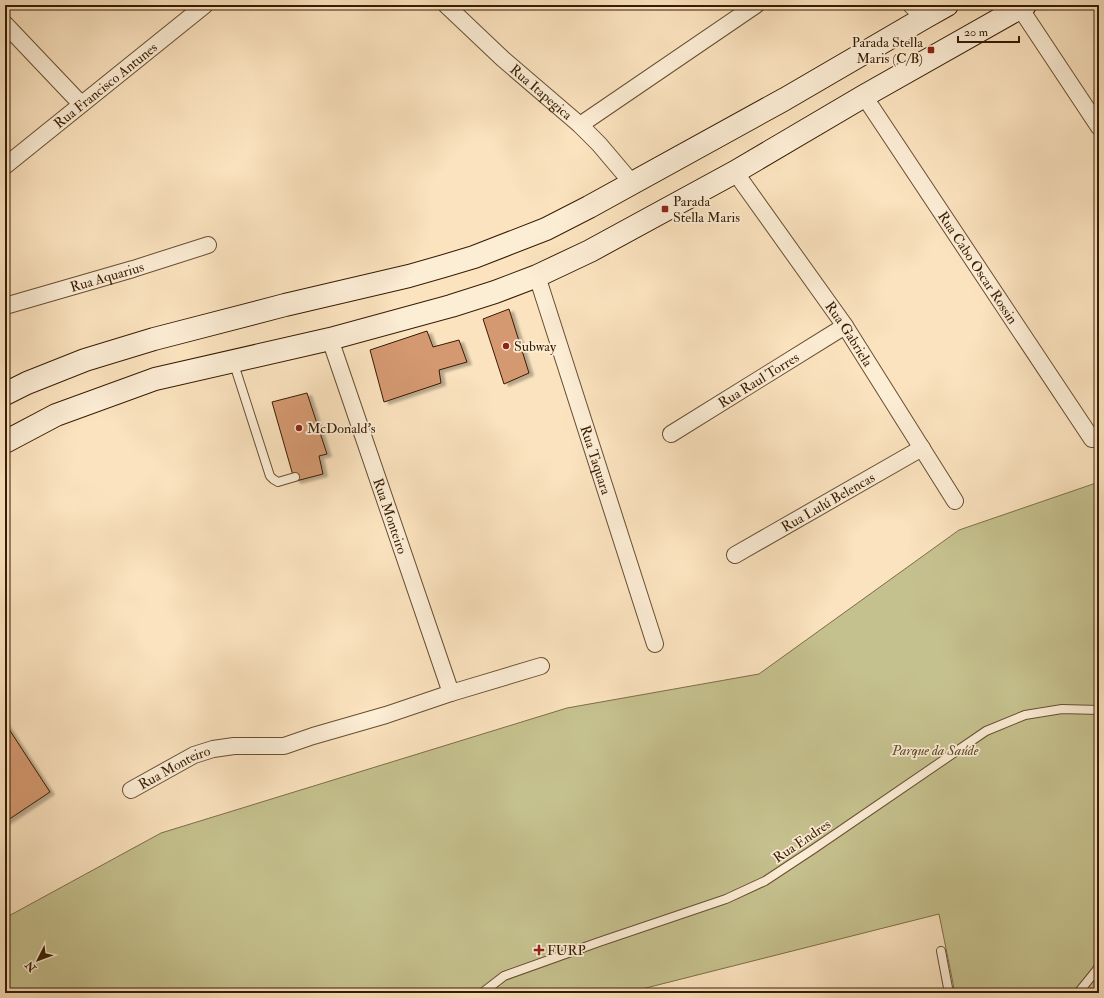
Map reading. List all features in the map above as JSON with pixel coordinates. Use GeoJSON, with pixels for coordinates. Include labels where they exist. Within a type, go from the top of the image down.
{"type":"FeatureCollection","features":[{"type":"Feature","properties":{"kind":"main road"},"geometry":{"type":"LineString","coordinates":[[5,394],[27,383],[85,360],[154,339],[285,305],[408,276],[474,257],[546,229],[589,207],[785,99],[918,11],[947,5]]}},
{"type":"Feature","properties":{"kind":"main road"},"geometry":{"type":"LineString","coordinates":[[5,442],[56,415],[155,379],[330,339],[451,306],[495,292],[537,276],[590,251],[735,172],[864,96],[1022,6]]}},
{"type":"Feature","properties":{"kind":"street","name":"Rua Francisco Antunes"},"geometry":{"type":"LineString","coordinates":[[5,166],[205,5]]}},
{"type":"Feature","properties":{"kind":"street","name":"Rua Itapegica"},"geometry":{"type":"LineString","coordinates":[[446,5],[503,59],[580,125],[604,149],[632,183]]}},
{"type":"Feature","properties":{"kind":"street"},"geometry":{"type":"LineString","coordinates":[[580,125],[756,5]]}},
{"type":"Feature","properties":{"kind":"street"},"geometry":{"type":"LineString","coordinates":[[1022,6],[1099,127]]}},
{"type":"Feature","properties":{"kind":"street"},"geometry":{"type":"LineString","coordinates":[[5,24],[81,104]]}},
{"type":"Feature","properties":{"kind":"street","name":"Rua Cabo Oscar Rossin"},"geometry":{"type":"LineString","coordinates":[[864,96],[1092,439]]}},
{"type":"Feature","properties":{"kind":"street","name":"Rua Gabriela"},"geometry":{"type":"LineString","coordinates":[[735,172],[845,326],[955,501]]}},
{"type":"Feature","properties":{"kind":"street","name":"Rua Aquarius"},"geometry":{"type":"LineString","coordinates":[[5,306],[133,269],[208,245]]}},
{"type":"Feature","properties":{"kind":"street","name":"Rua Taquara"},"geometry":{"type":"LineString","coordinates":[[537,276],[655,644]]}},
{"type":"Feature","properties":{"kind":"street","name":"Rua Raul Torres"},"geometry":{"type":"LineString","coordinates":[[671,434],[845,326]]}},
{"type":"Feature","properties":{"kind":"street","name":"Rua Monteiro"},"geometry":{"type":"LineString","coordinates":[[330,339],[451,693]]}},
{"type":"Feature","properties":{"kind":"street","name":"Rua Lulú Belencas"},"geometry":{"type":"LineString","coordinates":[[735,555],[922,448]]}},
{"type":"Feature","properties":{"kind":"street","name":"Rua Monteiro"},"geometry":{"type":"LineString","coordinates":[[131,790],[194,755],[213,749],[234,746],[284,746],[541,666]]}},
{"type":"Feature","properties":{"kind":"lane"},"geometry":{"type":"LineString","coordinates":[[233,360],[270,476],[278,482],[295,477]]}},
{"type":"Feature","properties":{"kind":"lane","name":"Rua Endres"},"geometry":{"type":"LineString","coordinates":[[482,993],[504,976],[726,899],[765,881],[986,731],[1025,715],[1062,709],[1099,710]]}},
{"type":"Feature","properties":{"kind":"lane"},"geometry":{"type":"LineString","coordinates":[[941,951],[949,993]]}},
{"type":"Feature","properties":{"kind":"lane"},"geometry":{"type":"LineString","coordinates":[[1078,993],[1099,967]]}},
{"type":"Feature","properties":{"kind":"green space","name":"Parque da Saúde"},"geometry":{"type":"Polygon","coordinates":[[[1099,482],[1099,993],[955,993],[939,914],[626,993],[5,993],[5,918],[161,833],[567,708],[759,674],[959,530],[1099,482]]]}},
{"type":"Feature","properties":{"kind":"building","name":"Subway"},"geometry":{"type":"Polygon","coordinates":[[[509,309],[529,373],[504,384],[483,319],[509,309]]]}},
{"type":"Feature","properties":{"kind":"building"},"geometry":{"type":"Polygon","coordinates":[[[427,331],[433,347],[459,340],[467,362],[439,370],[441,383],[384,402],[370,350],[427,331]]]}},
{"type":"Feature","properties":{"kind":"building","name":"McDonald's"},"geometry":{"type":"Polygon","coordinates":[[[307,393],[327,454],[319,456],[323,474],[296,481],[292,472],[272,402],[307,393]]]}},
{"type":"Feature","properties":{"kind":"building"},"geometry":{"type":"Polygon","coordinates":[[[5,723],[50,792],[5,822],[5,723]]]}},
{"type":"Feature","properties":{"kind":"place","name":"Parada Stella Maris (C/B)"},"geometry":{"type":"Point","coordinates":[931,50]}},
{"type":"Feature","properties":{"kind":"place","name":"Parada Stella Maris"},"geometry":{"type":"Point","coordinates":[665,209]}},
{"type":"Feature","properties":{"kind":"place","name":"Subway"},"geometry":{"type":"Point","coordinates":[506,346]}},
{"type":"Feature","properties":{"kind":"place","name":"McDonald's"},"geometry":{"type":"Point","coordinates":[299,428]}},
{"type":"Feature","properties":{"kind":"place","name":"FURP"},"geometry":{"type":"Point","coordinates":[539,950]}}]}
